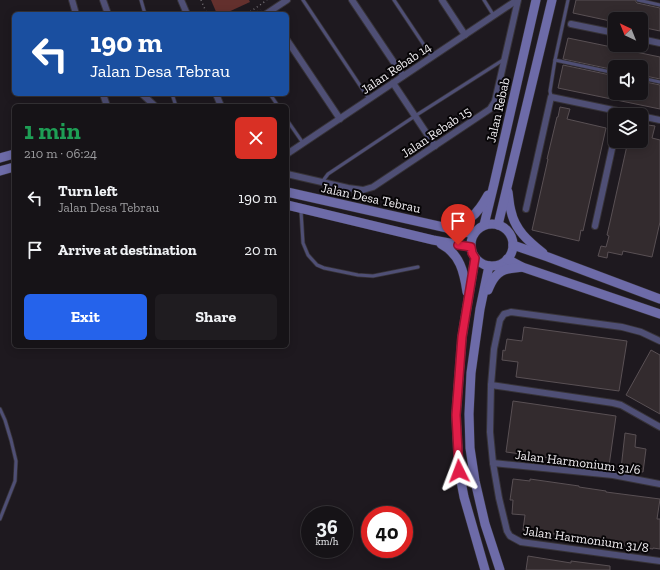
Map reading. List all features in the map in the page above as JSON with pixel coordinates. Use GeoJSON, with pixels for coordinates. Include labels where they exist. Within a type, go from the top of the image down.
{"type":"FeatureCollection","features":[{"type":"Feature","properties":{"kind":"main road","name":"Jalan Rebab"},"geometry":{"type":"LineString","coordinates":[[484,225],[536,0]]}},
{"type":"Feature","properties":{"kind":"main road"},"geometry":{"type":"LineString","coordinates":[[498,224],[552,0]]}},
{"type":"Feature","properties":{"kind":"main road"},"geometry":{"type":"LineString","coordinates":[[0,158],[12,155]]}},
{"type":"Feature","properties":{"kind":"main road"},"geometry":{"type":"LineString","coordinates":[[0,171],[12,168]]}},
{"type":"Feature","properties":{"kind":"main road"},"geometry":{"type":"LineString","coordinates":[[447,228],[463,222],[474,215],[483,205],[494,184]]}},
{"type":"Feature","properties":{"kind":"main road"},"geometry":{"type":"LineString","coordinates":[[507,188],[510,210],[516,224],[525,237],[548,257]]}},
{"type":"Feature","properties":{"kind":"main road","name":"Jalan Desa Tebrau"},"geometry":{"type":"LineString","coordinates":[[289,192],[474,234]]}},
{"type":"Feature","properties":{"kind":"main road","name":"Jalan Desa Tebrau"},"geometry":{"type":"LineString","coordinates":[[289,205],[433,240],[471,247]]}},
{"type":"Feature","properties":{"kind":"main road"},"geometry":{"type":"LineString","coordinates":[[498,224],[509,232],[513,245],[510,255],[499,264],[489,266],[484,264],[475,258],[472,253],[471,243],[474,234],[476,230],[484,225],[498,224]]}},
{"type":"Feature","properties":{"kind":"main road"},"geometry":{"type":"LineString","coordinates":[[433,240],[448,248],[456,256],[465,280],[468,301]]}},
{"type":"Feature","properties":{"kind":"main road"},"geometry":{"type":"LineString","coordinates":[[513,245],[660,299]]}},
{"type":"Feature","properties":{"kind":"main road"},"geometry":{"type":"LineString","coordinates":[[475,258],[462,337],[456,415],[459,471],[464,498],[485,570]]}},
{"type":"Feature","properties":{"kind":"main road"},"geometry":{"type":"LineString","coordinates":[[507,259],[522,267],[660,314]]}},
{"type":"Feature","properties":{"kind":"main road"},"geometry":{"type":"LineString","coordinates":[[489,266],[480,310],[471,373],[469,414],[470,448],[485,524],[500,570]]}},
{"type":"Feature","properties":{"kind":"main road"},"geometry":{"type":"LineString","coordinates":[[480,310],[487,291],[495,276],[501,271],[507,269],[522,267]]}},
{"type":"Feature","properties":{"kind":"street"},"geometry":{"type":"LineString","coordinates":[[72,0],[75,12]]}},
{"type":"Feature","properties":{"kind":"street"},"geometry":{"type":"LineString","coordinates":[[103,0],[107,12]]}},
{"type":"Feature","properties":{"kind":"street"},"geometry":{"type":"LineString","coordinates":[[181,0],[185,12]]}},
{"type":"Feature","properties":{"kind":"street"},"geometry":{"type":"LineString","coordinates":[[269,12],[287,0]]}},
{"type":"Feature","properties":{"kind":"street"},"geometry":{"type":"LineString","coordinates":[[352,0],[403,76]]}},
{"type":"Feature","properties":{"kind":"street"},"geometry":{"type":"LineString","coordinates":[[442,0],[465,35]]}},
{"type":"Feature","properties":{"kind":"street","name":"Jalan Rebab 14"},"geometry":{"type":"LineString","coordinates":[[289,153],[518,0]]}},
{"type":"Feature","properties":{"kind":"street","name":"Jalan Rebab 15"},"geometry":{"type":"LineString","coordinates":[[289,175],[348,188],[363,190],[373,187],[490,109],[495,101],[518,0]]}},
{"type":"Feature","properties":{"kind":"street"},"geometry":{"type":"LineString","coordinates":[[571,24],[608,32]]}},
{"type":"Feature","properties":{"kind":"street"},"geometry":{"type":"LineString","coordinates":[[648,40],[660,43]]}},
{"type":"Feature","properties":{"kind":"street"},"geometry":{"type":"LineString","coordinates":[[289,43],[340,119]]}},
{"type":"Feature","properties":{"kind":"street"},"geometry":{"type":"LineString","coordinates":[[393,83],[435,146]]}},
{"type":"Feature","properties":{"kind":"street"},"geometry":{"type":"LineString","coordinates":[[144,96],[153,104]]}},
{"type":"Feature","properties":{"kind":"street"},"geometry":{"type":"LineString","coordinates":[[526,209],[551,97],[608,110]]}},
{"type":"Feature","properties":{"kind":"street"},"geometry":{"type":"LineString","coordinates":[[648,117],[660,120]]}},
{"type":"Feature","properties":{"kind":"street"},"geometry":{"type":"LineString","coordinates":[[595,226],[612,148]]}},
{"type":"Feature","properties":{"kind":"street"},"geometry":{"type":"LineString","coordinates":[[493,462],[490,432],[491,385],[494,349],[500,320],[504,314],[510,312],[622,328],[641,332],[660,341]]}},
{"type":"Feature","properties":{"kind":"street"},"geometry":{"type":"LineString","coordinates":[[491,385],[613,402],[660,427]]}},
{"type":"Feature","properties":{"kind":"street","name":"Jalan Harmonium 31/6"},"geometry":{"type":"LineString","coordinates":[[493,462],[613,475],[660,484]]}},
{"type":"Feature","properties":{"kind":"street","name":"Jalan Harmonium 31/8"},"geometry":{"type":"LineString","coordinates":[[493,462],[499,498],[507,531],[510,536],[521,542],[660,561]]}},
{"type":"Feature","properties":{"kind":"lane"},"geometry":{"type":"LineString","coordinates":[[141,0],[145,12]]}},
{"type":"Feature","properties":{"kind":"lane"},"geometry":{"type":"LineString","coordinates":[[303,0],[369,100]]}},
{"type":"Feature","properties":{"kind":"lane"},"geometry":{"type":"LineString","coordinates":[[394,0],[432,57]]}},
{"type":"Feature","properties":{"kind":"lane"},"geometry":{"type":"LineString","coordinates":[[484,0],[494,16]]}},
{"type":"Feature","properties":{"kind":"lane"},"geometry":{"type":"LineString","coordinates":[[551,97],[550,91],[555,60],[568,0]]}},
{"type":"Feature","properties":{"kind":"lane"},"geometry":{"type":"LineString","coordinates":[[638,0],[660,5]]}},
{"type":"Feature","properties":{"kind":"lane"},"geometry":{"type":"LineString","coordinates":[[321,183],[328,174],[336,168],[505,59]]}},
{"type":"Feature","properties":{"kind":"lane"},"geometry":{"type":"LineString","coordinates":[[555,60],[608,71]]}},
{"type":"Feature","properties":{"kind":"lane"},"geometry":{"type":"LineString","coordinates":[[648,79],[660,82]]}},
{"type":"Feature","properties":{"kind":"lane"},"geometry":{"type":"LineString","coordinates":[[289,123],[303,143]]}},
{"type":"Feature","properties":{"kind":"lane"},"geometry":{"type":"LineString","coordinates":[[301,208],[303,243],[308,255],[317,265],[324,268],[358,275],[373,276],[418,267]]}},
{"type":"Feature","properties":{"kind":"lane"},"geometry":{"type":"LineString","coordinates":[[0,409],[5,420],[16,461],[15,481],[0,517]]}},
{"type":"Feature","properties":{"kind":"path"},"geometry":{"type":"LineString","coordinates":[[201,0],[206,12]]}},
{"type":"Feature","properties":{"kind":"path"},"geometry":{"type":"LineString","coordinates":[[250,12],[267,0]]}},
{"type":"Feature","properties":{"kind":"shaded area"},"geometry":{"type":"Polygon","coordinates":[[[211,0],[249,0],[250,2],[228,12],[216,12],[211,0]]]}},
{"type":"Feature","properties":{"kind":"building"},"geometry":{"type":"Polygon","coordinates":[[[576,0],[635,0],[637,3],[660,8],[660,31],[648,28],[648,12],[608,12],[608,20],[573,13],[576,0]]]}},
{"type":"Feature","properties":{"kind":"building"},"geometry":{"type":"Polygon","coordinates":[[[568,38],[608,46],[608,52],[636,52],[660,57],[660,79],[648,76],[648,60],[608,60],[608,69],[563,59],[568,38]]]}},
{"type":"Feature","properties":{"kind":"building"},"geometry":{"type":"Polygon","coordinates":[[[563,65],[608,75],[608,98],[558,88],[563,65]]]}},
{"type":"Feature","properties":{"kind":"building"},"geometry":{"type":"Polygon","coordinates":[[[648,82],[660,85],[660,109],[616,100],[648,100],[648,82]]]}},
{"type":"Feature","properties":{"kind":"building"},"geometry":{"type":"Polygon","coordinates":[[[560,107],[570,109],[567,119],[606,128],[583,231],[581,230],[579,241],[532,230],[560,107]]]}},
{"type":"Feature","properties":{"kind":"building"},"geometry":{"type":"Polygon","coordinates":[[[648,125],[655,126],[652,138],[660,140],[660,222],[652,257],[623,251],[622,255],[608,252],[607,258],[598,256],[601,246],[606,247],[609,236],[607,235],[626,148],[648,148],[648,125]]]}},
{"type":"Feature","properties":{"kind":"building"},"geometry":{"type":"Polygon","coordinates":[[[524,327],[627,341],[619,391],[516,377],[518,362],[502,360],[503,350],[505,351],[507,339],[522,341],[524,327]]]}},
{"type":"Feature","properties":{"kind":"building"},"geometry":{"type":"Polygon","coordinates":[[[651,350],[660,355],[660,414],[626,395],[651,350]]]}},
{"type":"Feature","properties":{"kind":"building"},"geometry":{"type":"Polygon","coordinates":[[[513,401],[616,416],[609,466],[506,452],[513,401]]]}},
{"type":"Feature","properties":{"kind":"building"},"geometry":{"type":"Polygon","coordinates":[[[625,433],[636,435],[635,447],[646,449],[643,472],[621,469],[625,433]]]}},
{"type":"Feature","properties":{"kind":"building"},"geometry":{"type":"Polygon","coordinates":[[[513,479],[530,481],[530,479],[579,486],[606,492],[660,499],[657,519],[660,519],[660,549],[523,530],[525,515],[512,514],[513,500],[510,500],[513,479]]]}},
{"type":"Feature","properties":{"kind":"building"},"geometry":{"type":"Polygon","coordinates":[[[528,556],[571,563],[571,561],[610,566],[610,570],[526,570],[528,556]]]}},
{"type":"Feature","properties":{"kind":"route"},"geometry":{"type":"LineString","coordinates":[[458,245],[471,247],[475,258],[462,337],[456,415],[459,471]]}}]}
